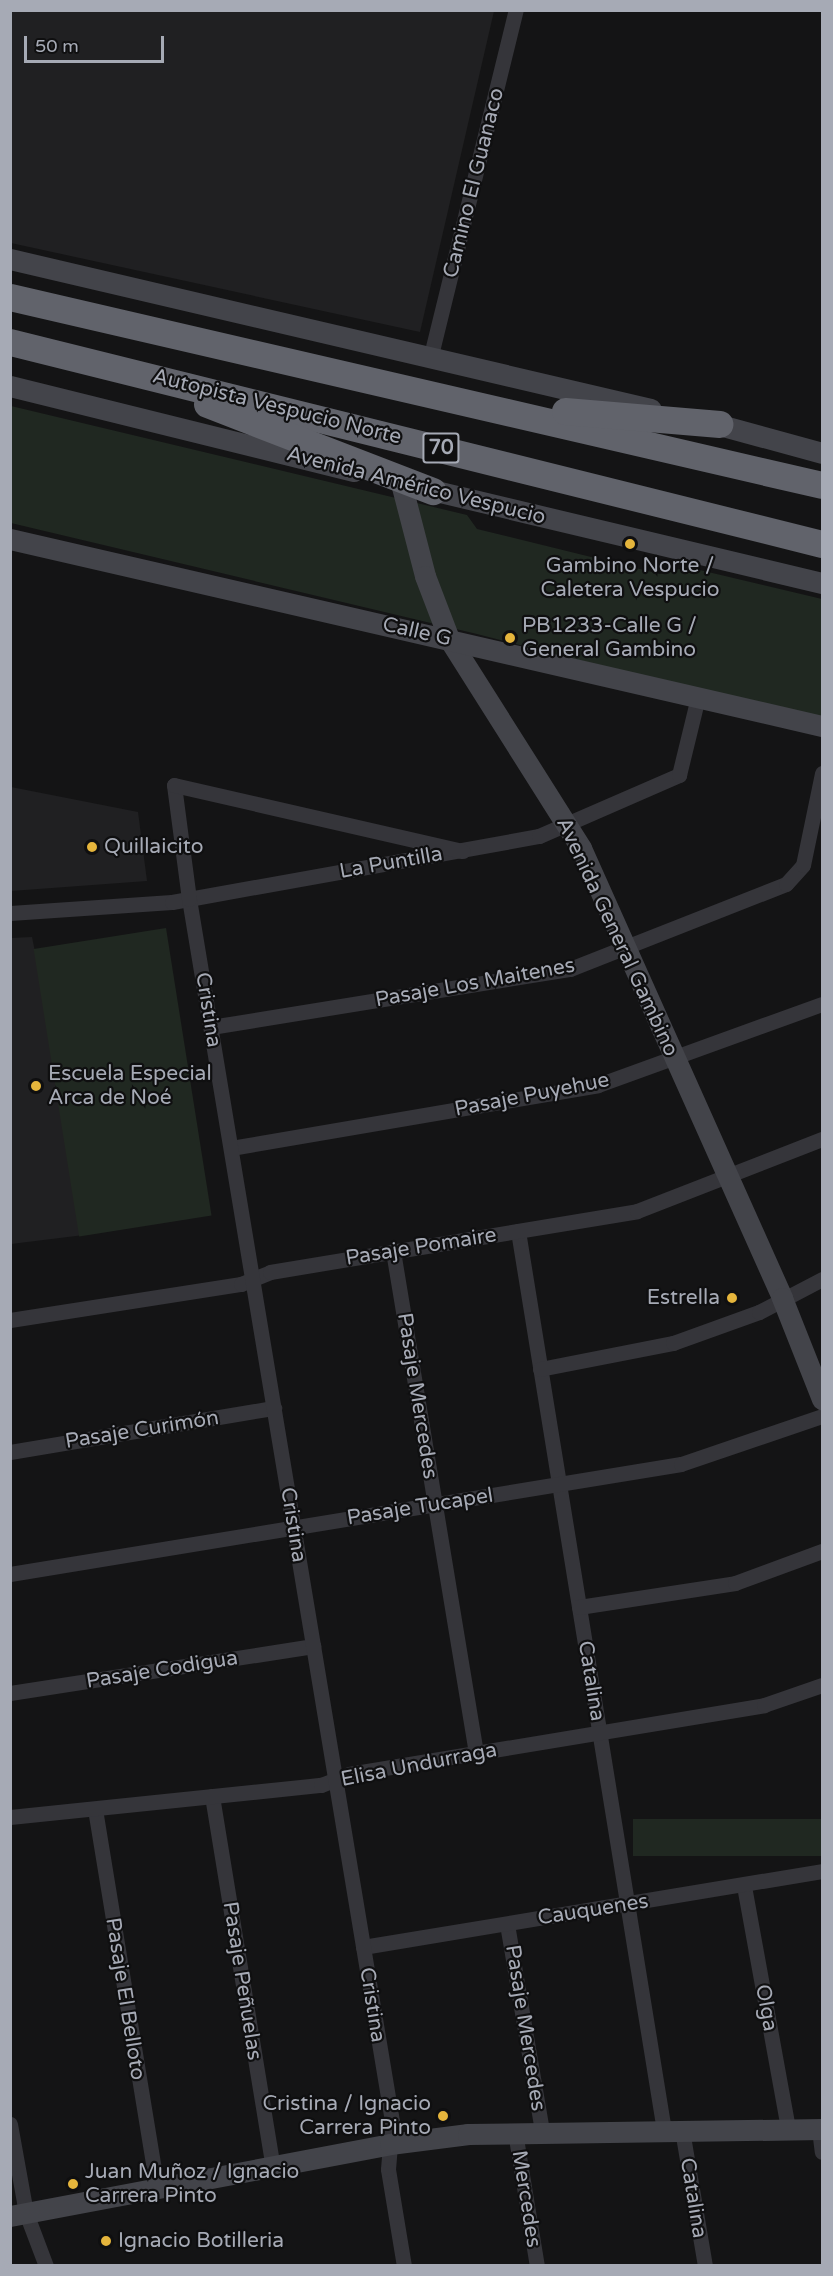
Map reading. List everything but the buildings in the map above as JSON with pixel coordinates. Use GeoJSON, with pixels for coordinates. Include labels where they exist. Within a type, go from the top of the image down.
{"type":"FeatureCollection","features":[{"type":"Feature","properties":{"kind":"highway","name":"70"},"geometry":{"type":"LineString","coordinates":[[10,297],[822,485]]}},
{"type":"Feature","properties":{"kind":"highway","name":"Autopista Vespucio Norte"},"geometry":{"type":"LineString","coordinates":[[10,342],[94,361],[822,544]]}},
{"type":"Feature","properties":{"kind":"highway"},"geometry":{"type":"LineString","coordinates":[[94,361],[433,490]]}},
{"type":"Feature","properties":{"kind":"highway"},"geometry":{"type":"LineString","coordinates":[[468,402],[719,424]]}},
{"type":"Feature","properties":{"kind":"main road"},"geometry":{"type":"LineString","coordinates":[[10,259],[431,355],[719,424],[822,453]]}},
{"type":"Feature","properties":{"kind":"main road","name":"Avenida Américo Vespucio"},"geometry":{"type":"LineString","coordinates":[[10,386],[401,483],[822,583]]}},
{"type":"Feature","properties":{"kind":"main road","name":"Avenida General Gambino"},"geometry":{"type":"LineString","coordinates":[[401,483],[422,566],[449,639],[569,826],[782,1298],[822,1399]]}},
{"type":"Feature","properties":{"kind":"main road","name":"Calle G"},"geometry":{"type":"LineString","coordinates":[[10,539],[822,726]]}},
{"type":"Feature","properties":{"kind":"main road"},"geometry":{"type":"LineString","coordinates":[[18,2215],[390,2144],[515,2132],[821,2129]]}},
{"type":"Feature","properties":{"kind":"street","name":"Camino El Guanaco"},"geometry":{"type":"LineString","coordinates":[[431,355],[516,10]]}},
{"type":"Feature","properties":{"kind":"street","name":"La Puntilla"},"geometry":{"type":"LineString","coordinates":[[10,913],[189,899],[519,841],[569,826],[679,775],[698,697]]}},
{"type":"Feature","properties":{"kind":"street","name":"Pasaje Los Maitenes"},"geometry":{"type":"LineString","coordinates":[[211,1027],[570,969],[796,877],[803,865],[822,773]]}},
{"type":"Feature","properties":{"kind":"street","name":"Cristina"},"geometry":{"type":"LineString","coordinates":[[404,2265],[388,2169],[392,2121],[189,899],[174,785],[464,851]]}},
{"type":"Feature","properties":{"kind":"street","name":"Pasaje Puyehue"},"geometry":{"type":"LineString","coordinates":[[231,1149],[577,1090],[620,1078],[673,1056],[822,1004]]}},
{"type":"Feature","properties":{"kind":"street","name":"Pasaje Pomaire"},"geometry":{"type":"LineString","coordinates":[[10,1320],[252,1279],[270,1272],[637,1210],[822,1140]]}},
{"type":"Feature","properties":{"kind":"street","name":"Catalina"},"geometry":{"type":"LineString","coordinates":[[518,1231],[627,1905],[673,2130],[705,2265]]}},
{"type":"Feature","properties":{"kind":"street","name":"Pasaje Mercedes"},"geometry":{"type":"LineString","coordinates":[[393,1251],[476,1753]]}},
{"type":"Feature","properties":{"kind":"street"},"geometry":{"type":"LineString","coordinates":[[540,1369],[650,1350],[759,1312],[822,1279]]}},
{"type":"Feature","properties":{"kind":"street","name":"Pasaje Curimón"},"geometry":{"type":"LineString","coordinates":[[10,1452],[274,1408]]}},
{"type":"Feature","properties":{"kind":"street","name":"Pasaje Tucapel"},"geometry":{"type":"LineString","coordinates":[[10,1574],[707,1458],[822,1416]]}},
{"type":"Feature","properties":{"kind":"street"},"geometry":{"type":"LineString","coordinates":[[579,1607],[735,1583],[822,1551]]}},
{"type":"Feature","properties":{"kind":"street","name":"Pasaje Codigua"},"geometry":{"type":"LineString","coordinates":[[10,1693],[313,1646]]}},
{"type":"Feature","properties":{"kind":"street","name":"Elisa Undurraga"},"geometry":{"type":"LineString","coordinates":[[10,1817],[212,1796],[335,1780],[349,1774],[764,1704],[822,1685]]}},
{"type":"Feature","properties":{"kind":"street","name":"Pasaje Peñuelas"},"geometry":{"type":"LineString","coordinates":[[212,1796],[273,2167]]}},
{"type":"Feature","properties":{"kind":"street","name":"Pasaje El Belloto"},"geometry":{"type":"LineString","coordinates":[[95,1809],[157,2188]]}},
{"type":"Feature","properties":{"kind":"street","name":"Cauquenes"},"geometry":{"type":"LineString","coordinates":[[363,1947],[744,1886],[822,1871]]}},
{"type":"Feature","properties":{"kind":"street","name":"Olga"},"geometry":{"type":"LineString","coordinates":[[744,1886],[788,2129]]}},
{"type":"Feature","properties":{"kind":"street","name":"Pasaje Mercedes"},"geometry":{"type":"LineString","coordinates":[[507,1924],[542,2132]]}},
{"type":"Feature","properties":{"kind":"street"},"geometry":{"type":"LineString","coordinates":[[10,2124],[18,2215],[46,2265]]}},
{"type":"Feature","properties":{"kind":"street"},"geometry":{"type":"LineString","coordinates":[[821,2129],[822,2152]]}},
{"type":"Feature","properties":{"kind":"street","name":"Mercedes"},"geometry":{"type":"LineString","coordinates":[[515,2132],[537,2265]]}},
{"type":"Feature","properties":{"kind":"shaded area"},"geometry":{"type":"Polygon","coordinates":[[[10,11],[494,11],[420,332],[11,243],[10,11]]]}},
{"type":"Feature","properties":{"kind":"shaded area"},"geometry":{"type":"Polygon","coordinates":[[[11,406],[467,515],[477,529],[660,574],[687,567],[822,599],[822,722],[477,634],[11,523],[11,406]]]}},
{"type":"Feature","properties":{"kind":"shaded area","name":"Quillaicito"},"geometry":{"type":"Polygon","coordinates":[[[11,787],[138,812],[147,881],[11,891],[11,787]]]}},
{"type":"Feature","properties":{"kind":"shaded area"},"geometry":{"type":"Polygon","coordinates":[[[166,928],[212,1215],[79,1236],[34,949],[166,928]]]}},
{"type":"Feature","properties":{"kind":"shaded area","name":"Escuela Especial Arca de Noé"},"geometry":{"type":"Polygon","coordinates":[[[32,937],[92,1234],[11,1244],[11,938],[32,937]]]}},
{"type":"Feature","properties":{"kind":"shaded area"},"geometry":{"type":"Polygon","coordinates":[[[633,1819],[822,1819],[822,1856],[633,1856],[633,1819]]]}},
{"type":"Feature","properties":{"kind":"place","name":"Gambino Norte / Caletera Vespucio"},"geometry":{"type":"Point","coordinates":[630,544]}},
{"type":"Feature","properties":{"kind":"place","name":"PB1233-Calle G / General Gambino"},"geometry":{"type":"Point","coordinates":[510,638]}},
{"type":"Feature","properties":{"kind":"place","name":"Quillaicito"},"geometry":{"type":"Point","coordinates":[92,847]}},
{"type":"Feature","properties":{"kind":"place","name":"Escuela Especial Arca de Noé"},"geometry":{"type":"Point","coordinates":[36,1086]}},
{"type":"Feature","properties":{"kind":"place","name":"Estrella"},"geometry":{"type":"Point","coordinates":[732,1298]}},
{"type":"Feature","properties":{"kind":"place","name":"Cristina / Ignacio Carrera Pinto"},"geometry":{"type":"Point","coordinates":[443,2116]}},
{"type":"Feature","properties":{"kind":"place","name":"Juan Muñoz / Ignacio Carrera Pinto"},"geometry":{"type":"Point","coordinates":[73,2184]}},
{"type":"Feature","properties":{"kind":"place","name":"Ignacio Botilleria"},"geometry":{"type":"Point","coordinates":[106,2241]}}]}
